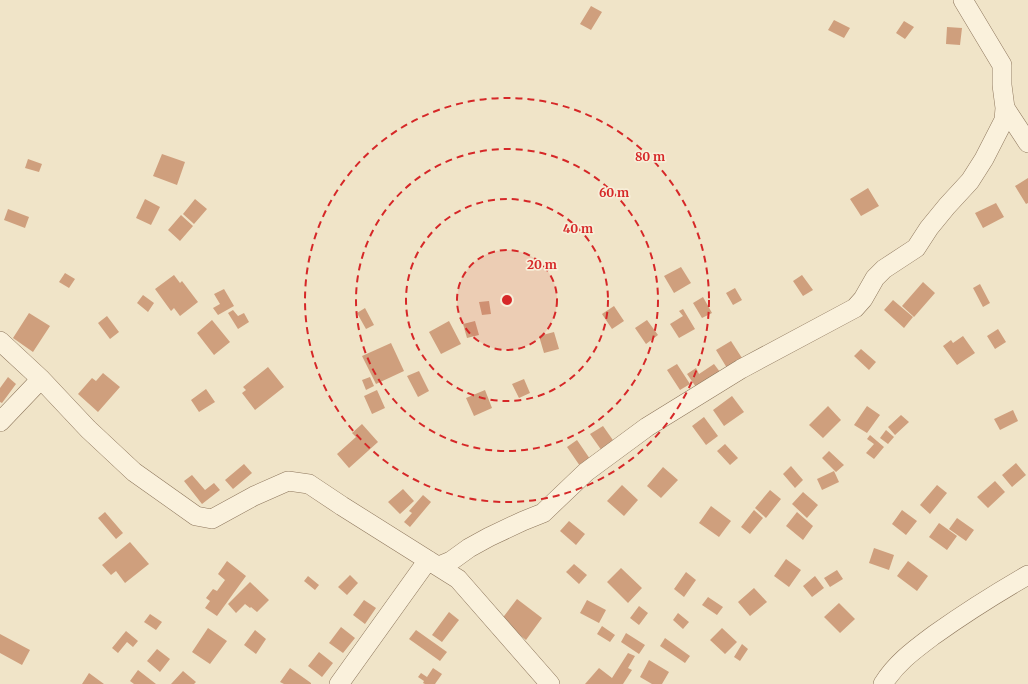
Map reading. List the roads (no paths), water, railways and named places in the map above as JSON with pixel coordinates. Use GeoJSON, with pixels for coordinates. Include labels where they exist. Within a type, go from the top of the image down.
{"type":"FeatureCollection","features":[{"type":"Feature","properties":{"kind":"street"},"geometry":{"type":"LineString","coordinates":[[339,684],[434,563],[451,561],[469,548],[489,537],[523,520],[544,513],[586,472],[647,427],[741,369],[855,308],[863,299],[875,278],[884,269],[916,248],[929,228],[970,180],[984,159],[1004,120],[1005,108],[1002,85],[1002,65],[963,0]]}},
{"type":"Feature","properties":{"kind":"street"},"geometry":{"type":"LineString","coordinates":[[1005,108],[1028,143]]}},
{"type":"Feature","properties":{"kind":"street"},"geometry":{"type":"LineString","coordinates":[[0,341],[41,379],[88,429],[134,472],[196,516],[212,519],[254,496],[288,481],[309,484],[458,579],[550,684]]}},
{"type":"Feature","properties":{"kind":"street"},"geometry":{"type":"LineString","coordinates":[[0,422],[41,379]]}},
{"type":"Feature","properties":{"kind":"street"},"geometry":{"type":"LineString","coordinates":[[883,684],[890,673],[905,656],[984,600],[1028,575]]}}]}
